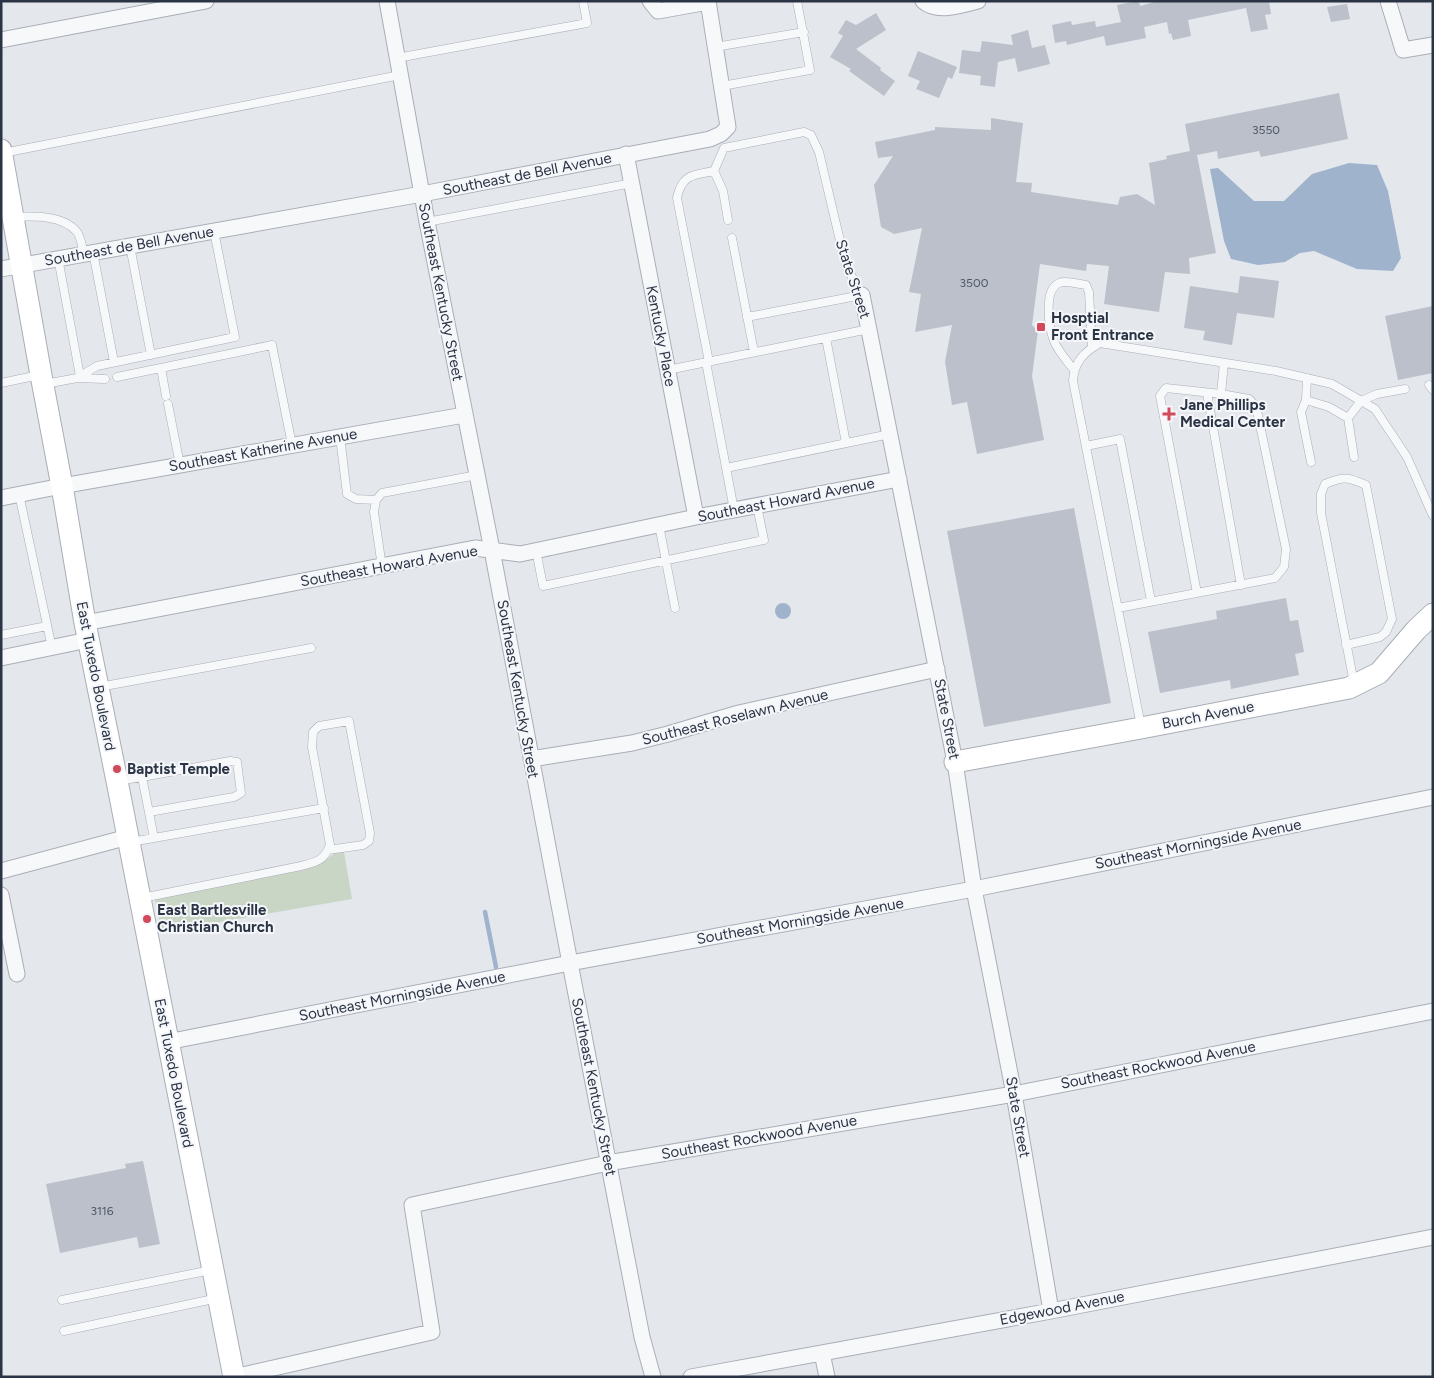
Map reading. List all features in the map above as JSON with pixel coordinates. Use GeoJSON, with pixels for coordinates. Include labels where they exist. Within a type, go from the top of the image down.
{"type":"FeatureCollection","features":[{"type":"Feature","properties":{"kind":"main road","name":"East Tuxedo Boulevard"},"geometry":{"type":"LineString","coordinates":[[1,152],[13,217],[11,267],[42,380],[86,632],[117,780],[234,1377]]}},
{"type":"Feature","properties":{"kind":"main road","name":"Burch Avenue"},"geometry":{"type":"LineString","coordinates":[[955,762],[1349,688],[1378,673],[1416,630],[1433,614]]}},
{"type":"Feature","properties":{"kind":"street"},"geometry":{"type":"LineString","coordinates":[[1,40],[170,5],[206,1]]}},
{"type":"Feature","properties":{"kind":"street","name":"Southeast Kentucky Street"},"geometry":{"type":"LineString","coordinates":[[387,1],[427,222],[492,550],[608,1163],[642,1337],[653,1377]]}},
{"type":"Feature","properties":{"kind":"street","name":"Southeast de Bell Avenue"},"geometry":{"type":"LineString","coordinates":[[11,267],[422,194],[710,139],[721,134],[728,127],[708,2],[658,10],[650,1]]}},
{"type":"Feature","properties":{"kind":"street"},"geometry":{"type":"LineString","coordinates":[[925,3],[939,8],[978,1]]}},
{"type":"Feature","properties":{"kind":"street"},"geometry":{"type":"LineString","coordinates":[[1388,1],[1403,50],[1433,45]]}},
{"type":"Feature","properties":{"kind":"street","name":"Kentucky Place"},"geometry":{"type":"LineString","coordinates":[[626,154],[696,517]]}},
{"type":"Feature","properties":{"kind":"street","name":"State Street"},"geometry":{"type":"LineString","coordinates":[[862,295],[938,669],[955,762],[974,889],[1014,1094],[1051,1311]]}},
{"type":"Feature","properties":{"kind":"street","name":"Southeast Katherine Avenue"},"geometry":{"type":"LineString","coordinates":[[1,498],[464,415]]}},
{"type":"Feature","properties":{"kind":"street","name":"Southeast Howard Avenue"},"geometry":{"type":"LineString","coordinates":[[1,658],[52,648],[86,632],[475,548],[520,554],[696,517],[899,479]]}},
{"type":"Feature","properties":{"kind":"street","name":"Southeast Roselawn Avenue"},"geometry":{"type":"LineString","coordinates":[[531,759],[632,743],[739,713],[938,669]]}},
{"type":"Feature","properties":{"kind":"street","name":"Southeast Morningside Avenue"},"geometry":{"type":"LineString","coordinates":[[167,1042],[570,963],[974,889],[1433,797]]}},
{"type":"Feature","properties":{"kind":"street"},"geometry":{"type":"LineString","coordinates":[[1,871],[128,840]]}},
{"type":"Feature","properties":{"kind":"street"},"geometry":{"type":"LineString","coordinates":[[1,894],[17,974]]}},
{"type":"Feature","properties":{"kind":"street","name":"Southeast Rockwood Avenue"},"geometry":{"type":"LineString","coordinates":[[234,1377],[432,1332],[412,1205],[608,1163],[1014,1094],[1433,1011]]}},
{"type":"Feature","properties":{"kind":"street","name":"Edgewood Avenue"},"geometry":{"type":"LineString","coordinates":[[691,1377],[1051,1311],[1433,1237]]}},
{"type":"Feature","properties":{"kind":"street"},"geometry":{"type":"LineString","coordinates":[[822,1353],[827,1377]]}},
{"type":"Feature","properties":{"kind":"lane"},"geometry":{"type":"LineString","coordinates":[[397,58],[587,23],[583,1]]}},
{"type":"Feature","properties":{"kind":"lane"},"geometry":{"type":"LineString","coordinates":[[722,86],[810,70],[797,1]]}},
{"type":"Feature","properties":{"kind":"lane"},"geometry":{"type":"LineString","coordinates":[[715,47],[804,32]]}},
{"type":"Feature","properties":{"kind":"lane"},"geometry":{"type":"LineString","coordinates":[[1,152],[400,75]]}},
{"type":"Feature","properties":{"kind":"lane","name":"State Street"},"geometry":{"type":"LineString","coordinates":[[714,171],[724,148],[792,133],[804,132],[811,135],[822,163],[846,266],[862,295]]}},
{"type":"Feature","properties":{"kind":"lane"},"geometry":{"type":"LineString","coordinates":[[728,220],[723,191],[714,171],[686,178],[680,186],[677,198],[734,510]]}},
{"type":"Feature","properties":{"kind":"lane"},"geometry":{"type":"LineString","coordinates":[[427,222],[632,183]]}},
{"type":"Feature","properties":{"kind":"lane"},"geometry":{"type":"LineString","coordinates":[[13,217],[44,216],[70,226],[78,233],[88,253],[114,362]]}},
{"type":"Feature","properties":{"kind":"lane"},"geometry":{"type":"LineString","coordinates":[[78,377],[97,366],[235,336],[214,231]]}},
{"type":"Feature","properties":{"kind":"lane"},"geometry":{"type":"LineString","coordinates":[[732,238],[754,352]]}},
{"type":"Feature","properties":{"kind":"lane"},"geometry":{"type":"LineString","coordinates":[[130,246],[151,354]]}},
{"type":"Feature","properties":{"kind":"lane"},"geometry":{"type":"LineString","coordinates":[[58,258],[78,377]]}},
{"type":"Feature","properties":{"kind":"lane"},"geometry":{"type":"LineString","coordinates":[[1074,370],[1054,342],[1050,326],[1049,298],[1052,288],[1057,283],[1086,285],[1090,292],[1092,347]]}},
{"type":"Feature","properties":{"kind":"lane"},"geometry":{"type":"LineString","coordinates":[[747,317],[862,295]]}},
{"type":"Feature","properties":{"kind":"lane"},"geometry":{"type":"LineString","coordinates":[[668,370],[869,329]]}},
{"type":"Feature","properties":{"kind":"lane"},"geometry":{"type":"LineString","coordinates":[[826,338],[846,443]]}},
{"type":"Feature","properties":{"kind":"lane"},"geometry":{"type":"LineString","coordinates":[[1141,728],[1073,381],[1074,370],[1078,360],[1092,347],[1100,343],[1224,362],[1332,384],[1375,409],[1407,457],[1433,516]]}},
{"type":"Feature","properties":{"kind":"lane"},"geometry":{"type":"LineString","coordinates":[[117,377],[272,346],[292,445]]}},
{"type":"Feature","properties":{"kind":"lane"},"geometry":{"type":"LineString","coordinates":[[1221,394],[1224,362]]}},
{"type":"Feature","properties":{"kind":"lane"},"geometry":{"type":"LineString","coordinates":[[161,368],[180,465]]}},
{"type":"Feature","properties":{"kind":"lane"},"geometry":{"type":"LineString","coordinates":[[1,382],[78,377],[105,379]]}},
{"type":"Feature","properties":{"kind":"lane"},"geometry":{"type":"LineString","coordinates":[[1307,378],[1306,400],[1301,412],[1311,462]]}},
{"type":"Feature","properties":{"kind":"lane"},"geometry":{"type":"LineString","coordinates":[[1118,608],[1240,585],[1274,578],[1284,567],[1286,549],[1256,406],[1249,399],[1166,388],[1160,396],[1197,593]]}},
{"type":"Feature","properties":{"kind":"lane"},"geometry":{"type":"LineString","coordinates":[[1354,457],[1348,418],[1361,401],[1377,394],[1406,389]]}},
{"type":"Feature","properties":{"kind":"lane"},"geometry":{"type":"LineString","coordinates":[[1207,393],[1240,585]]}},
{"type":"Feature","properties":{"kind":"lane"},"geometry":{"type":"LineString","coordinates":[[1306,400],[1329,407],[1348,418]]}},
{"type":"Feature","properties":{"kind":"lane"},"geometry":{"type":"LineString","coordinates":[[726,468],[890,434]]}},
{"type":"Feature","properties":{"kind":"lane"},"geometry":{"type":"LineString","coordinates":[[340,437],[348,494],[356,499],[376,500]]}},
{"type":"Feature","properties":{"kind":"lane"},"geometry":{"type":"LineString","coordinates":[[1086,446],[1120,439],[1151,602]]}},
{"type":"Feature","properties":{"kind":"lane"},"geometry":{"type":"LineString","coordinates":[[382,567],[374,512],[376,500],[382,493],[477,475]]}},
{"type":"Feature","properties":{"kind":"lane"},"geometry":{"type":"LineString","coordinates":[[1346,645],[1380,637],[1386,632],[1392,620],[1366,484],[1349,478],[1338,478],[1325,484],[1321,494],[1321,513],[1346,645],[1354,685]]}},
{"type":"Feature","properties":{"kind":"lane"},"geometry":{"type":"LineString","coordinates":[[19,494],[52,648]]}},
{"type":"Feature","properties":{"kind":"lane"},"geometry":{"type":"LineString","coordinates":[[536,550],[543,586],[764,540],[757,506]]}},
{"type":"Feature","properties":{"kind":"lane"},"geometry":{"type":"LineString","coordinates":[[659,525],[675,608]]}},
{"type":"Feature","properties":{"kind":"lane"},"geometry":{"type":"LineString","coordinates":[[1,635],[47,626]]}},
{"type":"Feature","properties":{"kind":"lane"},"geometry":{"type":"LineString","coordinates":[[98,687],[311,648]]}},
{"type":"Feature","properties":{"kind":"lane"},"geometry":{"type":"LineString","coordinates":[[140,898],[315,862],[325,856],[330,845],[312,746],[313,732],[320,726],[349,721],[370,833],[369,841],[363,845],[328,850]]}},
{"type":"Feature","properties":{"kind":"lane"},"geometry":{"type":"LineString","coordinates":[[117,780],[230,760],[237,762],[241,793],[234,797],[150,812]]}},
{"type":"Feature","properties":{"kind":"lane"},"geometry":{"type":"LineString","coordinates":[[142,777],[154,838]]}},
{"type":"Feature","properties":{"kind":"lane"},"geometry":{"type":"LineString","coordinates":[[128,840],[154,838],[324,808]]}},
{"type":"Feature","properties":{"kind":"lane"},"geometry":{"type":"LineString","coordinates":[[62,1300],[213,1270]]}},
{"type":"Feature","properties":{"kind":"lane"},"geometry":{"type":"LineString","coordinates":[[64,1331],[218,1298]]}},
{"type":"Feature","properties":{"kind":"green space"},"geometry":{"type":"Polygon","coordinates":[[[344,852],[352,899],[162,932],[154,896],[320,864],[335,853],[344,852]]]}},
{"type":"Feature","properties":{"kind":"water"},"geometry":{"type":"Polygon","coordinates":[[[1349,163],[1377,165],[1388,191],[1401,258],[1393,271],[1357,269],[1314,251],[1300,253],[1285,262],[1258,265],[1231,259],[1224,241],[1210,169],[1218,168],[1254,201],[1284,201],[1312,174],[1349,163]]]}},
{"type":"Feature","properties":{"kind":"water"},"geometry":{"type":"Polygon","coordinates":[[[783,603],[791,611],[783,619],[775,611],[783,603]]]}},
{"type":"Feature","properties":{"kind":"building"},"geometry":{"type":"Polygon","coordinates":[[[1139,1],[1140,6],[1158,1],[1269,1],[1271,14],[1265,15],[1268,29],[1251,32],[1246,8],[1188,20],[1191,36],[1173,40],[1171,33],[1169,34],[1167,22],[1144,27],[1146,38],[1106,46],[1104,36],[1067,45],[1066,41],[1055,43],[1052,25],[1071,21],[1072,25],[1095,21],[1096,27],[1121,22],[1117,5],[1139,1]]]}},
{"type":"Feature","properties":{"kind":"building"},"geometry":{"type":"Polygon","coordinates":[[[1347,4],[1350,19],[1331,22],[1327,7],[1347,4]]]}},
{"type":"Feature","properties":{"kind":"building"},"geometry":{"type":"Polygon","coordinates":[[[876,13],[886,30],[856,49],[895,81],[884,96],[849,71],[851,69],[830,57],[843,36],[838,33],[846,20],[856,25],[876,13]]]}},
{"type":"Feature","properties":{"kind":"building"},"geometry":{"type":"Polygon","coordinates":[[[1028,30],[1032,48],[1045,45],[1050,64],[1018,72],[1015,58],[998,62],[995,87],[980,85],[981,76],[959,73],[962,50],[980,52],[982,41],[1013,45],[1011,35],[1028,30]]]}},
{"type":"Feature","properties":{"kind":"building"},"geometry":{"type":"Polygon","coordinates":[[[918,51],[957,67],[952,79],[948,77],[939,98],[916,89],[920,81],[908,76],[918,51]]]}},
{"type":"Feature","properties":{"kind":"building"},"geometry":{"type":"Polygon","coordinates":[[[1339,93],[1348,139],[1261,157],[1259,151],[1218,159],[1217,151],[1197,155],[1216,253],[1189,258],[1190,274],[1165,272],[1159,312],[1104,304],[1109,266],[1087,264],[1086,271],[1040,264],[1032,325],[1038,331],[1032,376],[1044,440],[977,454],[967,402],[952,405],[945,362],[952,325],[915,332],[921,294],[909,292],[922,228],[894,234],[881,227],[874,185],[893,156],[878,158],[875,142],[935,130],[935,127],[991,130],[991,118],[1023,123],[1016,182],[1032,183],[1031,192],[1118,205],[1120,197],[1137,194],[1155,205],[1149,163],[1167,159],[1166,156],[1190,151],[1185,124],[1339,93]]]}},
{"type":"Feature","properties":{"kind":"building"},"geometry":{"type":"Polygon","coordinates":[[[1240,276],[1279,281],[1274,318],[1237,313],[1232,345],[1203,340],[1205,331],[1184,328],[1190,286],[1238,293],[1240,276]]]}},
{"type":"Feature","properties":{"kind":"building"},"geometry":{"type":"Polygon","coordinates":[[[1433,306],[1433,373],[1398,380],[1385,316],[1433,306]]]}},
{"type":"Feature","properties":{"kind":"building"},"geometry":{"type":"Polygon","coordinates":[[[1074,508],[1111,703],[984,727],[947,531],[1074,508]]]}},
{"type":"Feature","properties":{"kind":"building"},"geometry":{"type":"Polygon","coordinates":[[[1286,598],[1290,621],[1298,620],[1304,652],[1295,654],[1299,675],[1231,689],[1230,680],[1160,693],[1148,632],[1217,619],[1216,611],[1286,598]]]}},
{"type":"Feature","properties":{"kind":"building"},"geometry":{"type":"Polygon","coordinates":[[[143,1161],[160,1244],[139,1248],[137,1237],[60,1253],[46,1184],[126,1168],[125,1164],[143,1161]]]}},
{"type":"Feature","properties":{"kind":"waterway"},"geometry":{"type":"LineString","coordinates":[[485,912],[496,967]]}},
{"type":"Feature","properties":{"kind":"place","name":"Hosptial Front Entrance"},"geometry":{"type":"Point","coordinates":[1041,327]}},
{"type":"Feature","properties":{"kind":"place","name":"Jane Phillips Medical Center"},"geometry":{"type":"Point","coordinates":[1169,414]}},
{"type":"Feature","properties":{"kind":"place","name":"Baptist Temple"},"geometry":{"type":"Point","coordinates":[117,769]}},
{"type":"Feature","properties":{"kind":"place","name":"East Bartlesville Christian Church"},"geometry":{"type":"Point","coordinates":[147,919]}}]}
